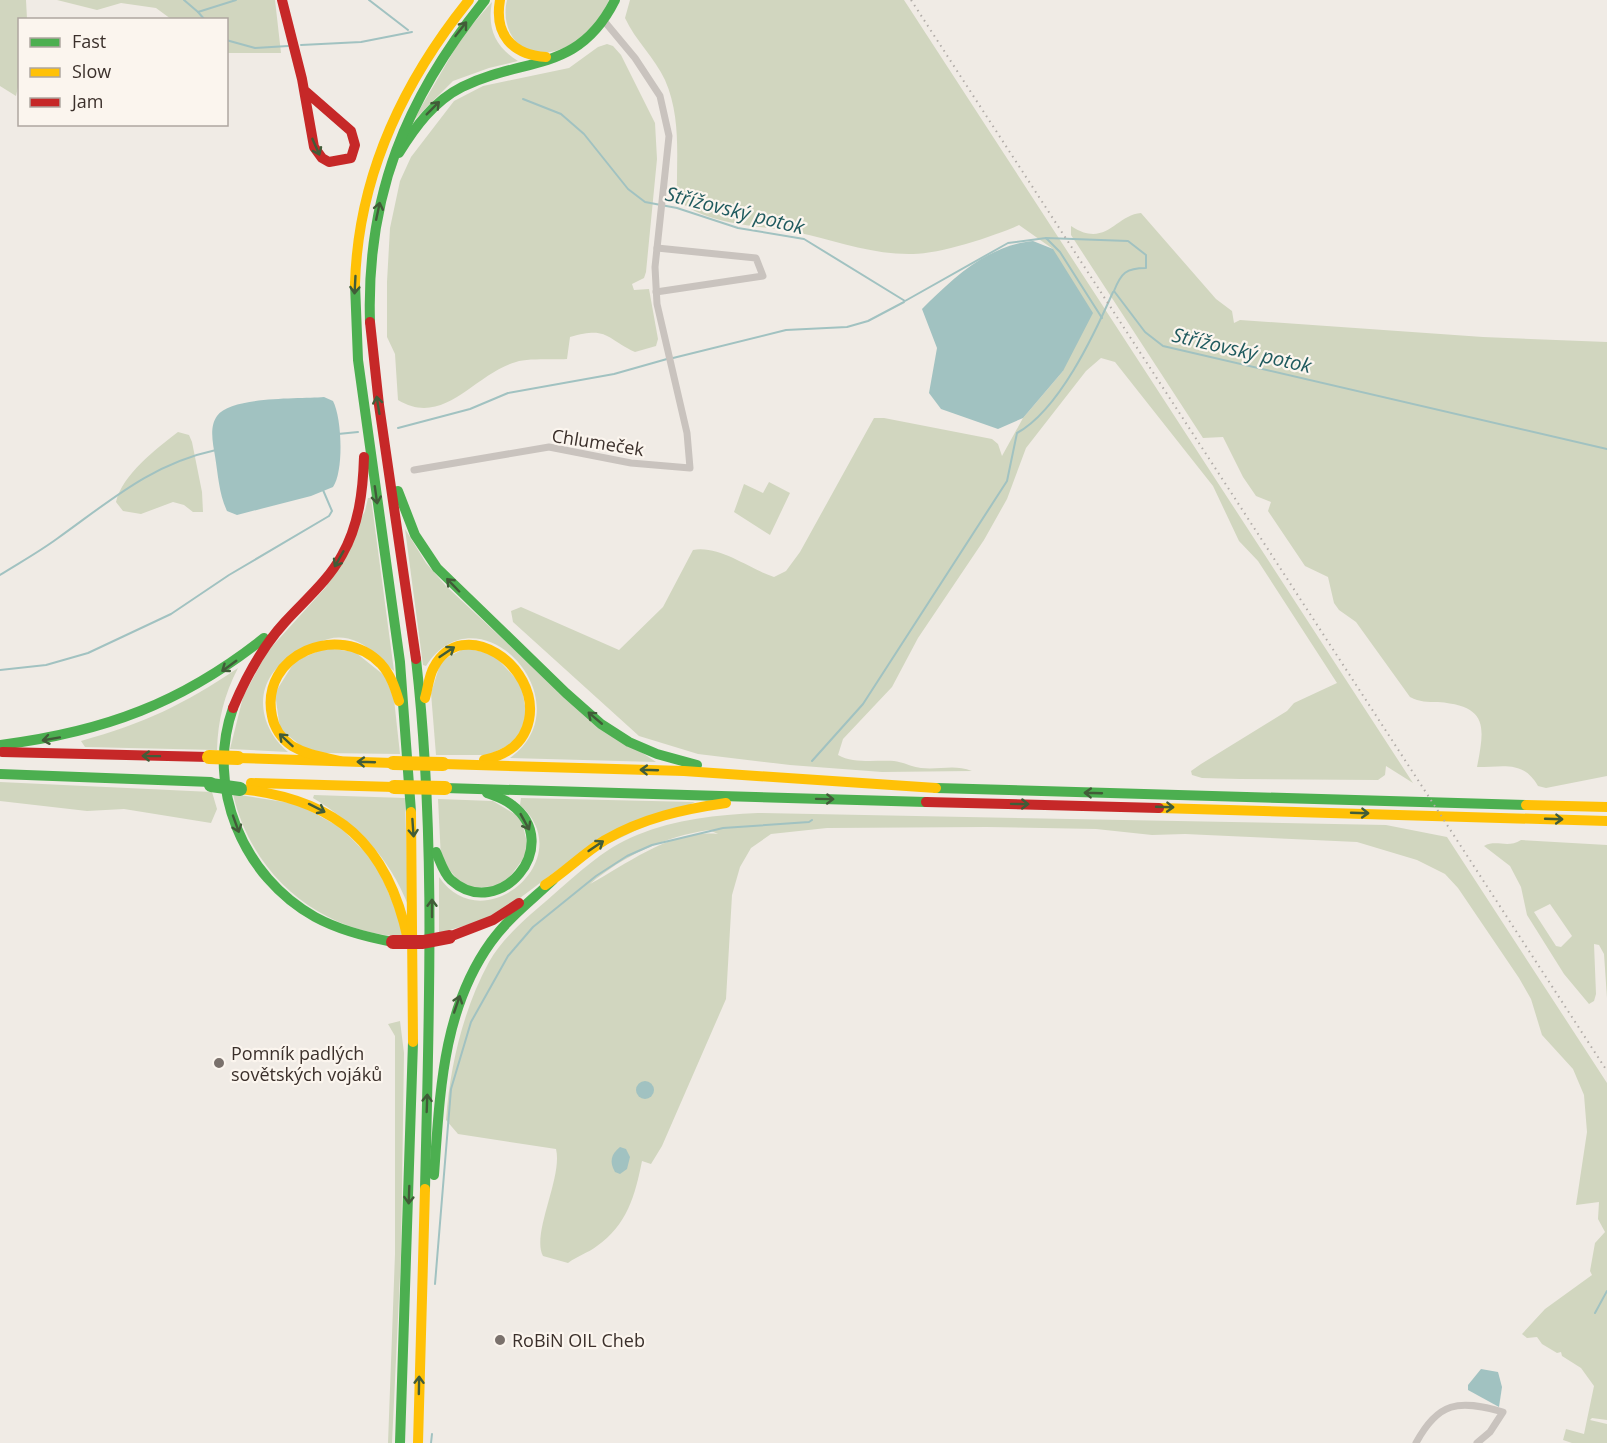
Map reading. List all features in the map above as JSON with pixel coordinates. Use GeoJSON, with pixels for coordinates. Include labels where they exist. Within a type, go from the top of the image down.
{"type":"FeatureCollection","features":[{"type":"Feature","properties":{"kind":"main road"},"geometry":{"type":"LineString","coordinates":[[282,0],[304,90],[312,143],[319,155],[329,162],[340,163],[351,158],[355,145],[351,131],[304,90]]}},
{"type":"Feature","properties":{"kind":"main road"},"geometry":{"type":"LineString","coordinates":[[460,0],[393,118],[369,186],[358,241],[354,292],[364,470],[355,525],[336,566],[291,615],[250,668],[232,705],[223,747],[228,797],[242,841],[261,871],[288,899],[322,921],[351,934],[393,942],[423,942],[449,937],[493,920],[553,880],[604,841],[645,820],[688,808],[766,798]]}},
{"type":"Feature","properties":{"kind":"main road"},"geometry":{"type":"LineString","coordinates":[[436,41],[469,0]]}},
{"type":"Feature","properties":{"kind":"main road"},"geometry":{"type":"LineString","coordinates":[[418,1443],[432,953],[430,834],[423,724],[416,661],[374,377],[368,313],[372,243],[387,173],[405,122],[423,84],[445,50],[485,0]]}},
{"type":"Feature","properties":{"kind":"main road"},"geometry":{"type":"LineString","coordinates":[[500,0],[498,26],[506,41],[518,52],[527,56],[550,57],[576,49]]}},
{"type":"Feature","properties":{"kind":"main road"},"geometry":{"type":"LineString","coordinates":[[387,173],[417,126],[450,93],[491,75],[542,63],[576,49],[592,37],[605,22],[615,0]]}},
{"type":"Feature","properties":{"kind":"main road"},"geometry":{"type":"LineString","coordinates":[[361,395],[400,662],[415,868],[414,976],[400,1443]]}},
{"type":"Feature","properties":{"kind":"main road"},"geometry":{"type":"LineString","coordinates":[[387,462],[415,535],[437,568],[601,724],[644,750],[673,759],[703,766],[791,777]]}},
{"type":"Feature","properties":{"kind":"main road"},"geometry":{"type":"LineString","coordinates":[[0,745],[78,734],[156,708],[217,675],[291,615]]}},
{"type":"Feature","properties":{"kind":"main road"},"geometry":{"type":"LineString","coordinates":[[340,761],[303,752],[289,744],[277,731],[271,718],[271,692],[278,675],[292,658],[311,647],[339,644],[368,654],[389,674],[406,728]]}},
{"type":"Feature","properties":{"kind":"main road"},"geometry":{"type":"LineString","coordinates":[[423,724],[431,669],[438,659],[455,647],[474,644],[495,651],[513,664],[525,682],[530,699],[531,717],[524,737],[517,745],[508,752],[489,759],[443,764]]}},
{"type":"Feature","properties":{"kind":"main road"},"geometry":{"type":"LineString","coordinates":[[0,752],[684,771],[927,788],[1607,807]]}},
{"type":"Feature","properties":{"kind":"main road"},"geometry":{"type":"LineString","coordinates":[[0,774],[240,785],[445,788],[1607,821]]}},
{"type":"Feature","properties":{"kind":"main road"},"geometry":{"type":"LineString","coordinates":[[240,785],[311,805],[341,823],[367,846],[391,880],[399,899],[414,976]]}},
{"type":"Feature","properties":{"kind":"main road"},"geometry":{"type":"LineString","coordinates":[[430,834],[441,870],[463,891],[489,893],[504,889],[519,877],[529,862],[532,852],[528,824],[516,807],[479,789]]}},
{"type":"Feature","properties":{"kind":"main road"},"geometry":{"type":"LineString","coordinates":[[423,1266],[445,1061],[455,1008],[472,970],[503,927],[553,880]]}},
{"type":"Feature","properties":{"kind":"street"},"geometry":{"type":"LineString","coordinates":[[605,22],[635,58],[660,96],[669,136],[657,248],[656,292],[763,276],[756,258],[657,248]]}},
{"type":"Feature","properties":{"kind":"street","name":"Chlumeček"},"geometry":{"type":"LineString","coordinates":[[414,470],[546,447],[631,463],[690,468],[684,416],[656,292]]}},
{"type":"Feature","properties":{"kind":"street"},"geometry":{"type":"LineString","coordinates":[[1416,1443],[1431,1417],[1450,1406],[1503,1412],[1490,1432],[1477,1443]]}},
{"type":"Feature","properties":{"kind":"green space"},"geometry":{"type":"Polygon","coordinates":[[[0,0],[26,0],[27,18],[18,18],[16,96],[0,86],[0,0]]]}},
{"type":"Feature","properties":{"kind":"green space"},"geometry":{"type":"Polygon","coordinates":[[[57,0],[275,0],[281,53],[228,53],[228,18],[170,18],[156,8],[121,3],[97,10],[57,0]]]}},
{"type":"Feature","properties":{"kind":"green space"},"geometry":{"type":"Polygon","coordinates":[[[507,0],[609,0],[601,16],[577,41],[561,49],[536,52],[526,49],[511,35],[507,24],[507,0]]]}},
{"type":"Feature","properties":{"kind":"green space"},"geometry":{"type":"Polygon","coordinates":[[[630,0],[904,0],[1413,783],[1386,766],[1385,775],[1378,780],[1202,778],[1192,775],[1191,771],[1287,711],[1294,703],[1337,683],[1258,561],[1239,541],[1213,486],[1115,362],[1101,358],[1086,371],[1026,448],[1007,499],[984,540],[918,638],[892,687],[843,739],[838,755],[858,761],[894,761],[921,768],[959,768],[972,771],[882,772],[790,765],[698,754],[639,736],[513,622],[511,611],[521,607],[619,650],[663,607],[693,550],[703,549],[724,554],[774,577],[786,571],[800,552],[874,418],[992,439],[998,444],[1002,456],[1023,418],[1063,371],[1053,249],[1019,225],[952,248],[913,254],[886,253],[809,235],[724,221],[707,216],[677,200],[677,139],[674,109],[661,72],[625,18],[630,0]]]}},
{"type":"Feature","properties":{"kind":"green space"},"geometry":{"type":"Polygon","coordinates":[[[492,2],[491,20],[494,36],[504,50],[518,61],[489,68],[453,81],[413,121],[463,35],[492,2]]]}},
{"type":"Feature","properties":{"kind":"green space"},"geometry":{"type":"Polygon","coordinates":[[[607,44],[613,46],[621,55],[655,123],[657,159],[646,272],[644,278],[632,284],[634,290],[649,289],[658,339],[656,346],[635,352],[606,335],[582,334],[570,337],[567,359],[516,362],[501,368],[458,396],[430,408],[415,407],[398,400],[395,354],[387,337],[387,282],[390,228],[400,181],[411,157],[454,101],[483,86],[569,68],[598,47],[607,44]]]}},
{"type":"Feature","properties":{"kind":"green space"},"geometry":{"type":"Polygon","coordinates":[[[1141,213],[1216,299],[1232,311],[1234,323],[1240,320],[1483,337],[1607,342],[1607,776],[1546,788],[1538,786],[1526,772],[1519,769],[1504,766],[1477,767],[1481,729],[1474,714],[1454,704],[1417,700],[1410,697],[1356,622],[1339,610],[1334,603],[1328,577],[1305,566],[1268,511],[1271,502],[1256,496],[1243,477],[1223,437],[1203,438],[1071,235],[1071,226],[1083,232],[1102,233],[1124,219],[1141,213]]]}},
{"type":"Feature","properties":{"kind":"green space"},"geometry":{"type":"Polygon","coordinates":[[[178,432],[189,435],[192,442],[202,492],[203,512],[193,512],[184,505],[173,502],[141,514],[123,511],[116,502],[125,482],[141,463],[178,432]]]}},
{"type":"Feature","properties":{"kind":"green space"},"geometry":{"type":"Polygon","coordinates":[[[769,482],[790,493],[770,535],[734,512],[744,484],[763,493],[769,482]]]}},
{"type":"Feature","properties":{"kind":"green space"},"geometry":{"type":"Polygon","coordinates":[[[368,498],[371,498],[394,671],[358,642],[334,638],[319,642],[277,668],[264,694],[263,705],[268,726],[288,752],[230,749],[243,697],[267,652],[326,587],[365,511],[368,498]]]}},
{"type":"Feature","properties":{"kind":"green space"},"geometry":{"type":"Polygon","coordinates":[[[405,529],[426,563],[446,586],[580,711],[656,762],[510,758],[531,735],[537,709],[531,683],[517,661],[496,645],[472,638],[448,644],[426,666],[423,665],[405,529]]]}},
{"type":"Feature","properties":{"kind":"green space"},"geometry":{"type":"Polygon","coordinates":[[[326,648],[355,652],[385,676],[394,699],[400,754],[322,753],[305,749],[280,729],[275,693],[295,661],[326,648]]]}},
{"type":"Feature","properties":{"kind":"green space"},"geometry":{"type":"Polygon","coordinates":[[[465,648],[493,654],[521,684],[527,717],[515,742],[488,755],[436,755],[431,693],[441,661],[465,648]]]}},
{"type":"Feature","properties":{"kind":"green space"},"geometry":{"type":"Polygon","coordinates":[[[238,668],[223,708],[217,750],[85,747],[81,741],[163,712],[238,668]]]}},
{"type":"Feature","properties":{"kind":"green space"},"geometry":{"type":"Polygon","coordinates":[[[0,782],[212,792],[217,809],[211,823],[124,809],[87,811],[0,801],[0,782]]]}},
{"type":"Feature","properties":{"kind":"green space"},"geometry":{"type":"Polygon","coordinates":[[[233,794],[297,804],[340,827],[376,863],[407,937],[376,933],[347,925],[320,912],[295,895],[274,875],[256,851],[242,824],[233,794]]]}},
{"type":"Feature","properties":{"kind":"green space"},"geometry":{"type":"Polygon","coordinates":[[[314,795],[405,798],[408,905],[391,871],[370,843],[344,819],[313,798],[314,795]]]}},
{"type":"Feature","properties":{"kind":"green space"},"geometry":{"type":"Polygon","coordinates":[[[521,798],[695,802],[564,865],[488,919],[439,933],[439,877],[458,895],[479,901],[500,897],[519,885],[533,868],[539,848],[536,826],[520,805],[521,798]]]}},
{"type":"Feature","properties":{"kind":"green space"},"geometry":{"type":"Polygon","coordinates":[[[438,799],[493,801],[521,818],[529,851],[503,886],[464,888],[441,859],[438,799]]]}},
{"type":"Feature","properties":{"kind":"green space"},"geometry":{"type":"Polygon","coordinates":[[[758,813],[1386,825],[1447,837],[1607,1083],[1607,1420],[1592,1418],[1590,1420],[1607,1424],[1607,1443],[1572,1443],[1563,1440],[1566,1429],[1584,1434],[1594,1386],[1581,1368],[1562,1356],[1561,1352],[1557,1353],[1542,1344],[1537,1337],[1527,1338],[1522,1334],[1545,1309],[1592,1275],[1590,1271],[1595,1243],[1605,1232],[1598,1219],[1599,1202],[1576,1205],[1587,1132],[1584,1095],[1573,1069],[1542,1035],[1531,999],[1519,978],[1458,888],[1445,874],[1417,860],[1357,842],[1185,834],[1152,835],[1096,829],[986,827],[827,828],[771,834],[751,848],[740,867],[732,895],[726,999],[662,1146],[651,1164],[642,1161],[633,1198],[623,1219],[607,1238],[568,1263],[543,1256],[540,1246],[541,1234],[555,1174],[556,1149],[458,1134],[446,1120],[459,1039],[480,980],[494,954],[514,930],[577,874],[612,848],[637,835],[667,825],[712,817],[758,813]],[[709,830],[661,842],[631,856],[590,884],[667,842],[701,834],[718,834],[709,830]]]}},
{"type":"Feature","properties":{"kind":"green space"},"geometry":{"type":"Polygon","coordinates":[[[1521,840],[1607,845],[1607,998],[1604,954],[1599,945],[1594,944],[1596,994],[1594,1001],[1589,1004],[1564,974],[1527,915],[1521,887],[1510,866],[1484,846],[1493,843],[1516,843],[1521,840]],[[1550,904],[1534,912],[1556,946],[1561,947],[1572,936],[1550,904]]]}},
{"type":"Feature","properties":{"kind":"green space"},"geometry":{"type":"Polygon","coordinates":[[[400,1021],[404,1053],[401,1255],[392,1443],[388,1443],[395,1254],[395,1036],[388,1024],[400,1021]]]}},
{"type":"Feature","properties":{"kind":"water"},"geometry":{"type":"Polygon","coordinates":[[[1033,241],[1053,249],[1093,313],[1063,371],[1023,418],[998,429],[941,409],[929,393],[937,348],[922,309],[959,275],[986,256],[1001,249],[1033,241]]]}},
{"type":"Feature","properties":{"kind":"water"},"geometry":{"type":"Polygon","coordinates":[[[324,397],[333,401],[340,431],[339,469],[333,487],[311,496],[237,515],[227,511],[220,491],[213,441],[212,430],[217,416],[236,405],[251,402],[324,397]]]}},
{"type":"Feature","properties":{"kind":"water"},"geometry":{"type":"Polygon","coordinates":[[[645,1081],[653,1086],[654,1090],[649,1098],[645,1099],[637,1094],[636,1090],[641,1082],[645,1081]]]}},
{"type":"Feature","properties":{"kind":"water"},"geometry":{"type":"Polygon","coordinates":[[[620,1147],[626,1149],[630,1157],[627,1169],[620,1174],[615,1172],[612,1162],[613,1155],[620,1147]]]}},
{"type":"Feature","properties":{"kind":"water"},"geometry":{"type":"Polygon","coordinates":[[[1481,1369],[1498,1372],[1502,1387],[1499,1407],[1468,1390],[1468,1385],[1481,1369]]]}},
{"type":"Feature","properties":{"kind":"waterway","name":"Střížovský potok"},"geometry":{"type":"LineString","coordinates":[[184,0],[198,12],[236,0]]}},
{"type":"Feature","properties":{"kind":"waterway","name":"Střížovský potok"},"geometry":{"type":"LineString","coordinates":[[369,0],[408,30]]}},
{"type":"Feature","properties":{"kind":"waterway"},"geometry":{"type":"LineString","coordinates":[[198,12],[203,18]]}},
{"type":"Feature","properties":{"kind":"waterway"},"geometry":{"type":"LineString","coordinates":[[301,45],[361,42],[412,32]]}},
{"type":"Feature","properties":{"kind":"waterway"},"geometry":{"type":"LineString","coordinates":[[228,41],[255,48],[288,46]]}},
{"type":"Feature","properties":{"kind":"waterway","name":"Střížovský potok"},"geometry":{"type":"LineString","coordinates":[[523,99],[561,114],[584,134],[628,189],[645,202],[677,208],[738,228],[804,239],[905,301],[1008,243],[1046,238],[1128,241],[1146,255],[1146,268],[1134,269],[1125,273],[1114,291],[1145,332],[1163,346],[1607,449]]}},
{"type":"Feature","properties":{"kind":"waterway"},"geometry":{"type":"LineString","coordinates":[[1046,238],[1060,252],[1102,318]]}},
{"type":"Feature","properties":{"kind":"waterway"},"geometry":{"type":"LineString","coordinates":[[812,761],[863,704],[1007,481],[1017,433],[1032,422],[1061,390],[1096,329],[1113,292]]}},
{"type":"Feature","properties":{"kind":"waterway"},"geometry":{"type":"LineString","coordinates":[[673,358],[786,330],[847,327],[868,321],[904,302]]}},
{"type":"Feature","properties":{"kind":"waterway"},"geometry":{"type":"LineString","coordinates":[[398,428],[470,409],[508,393],[614,374],[667,359]]}},
{"type":"Feature","properties":{"kind":"waterway"},"geometry":{"type":"LineString","coordinates":[[338,434],[358,432]]}},
{"type":"Feature","properties":{"kind":"waterway"},"geometry":{"type":"LineString","coordinates":[[0,575],[44,548],[151,474],[171,464],[216,450]]}},
{"type":"Feature","properties":{"kind":"waterway"},"geometry":{"type":"LineString","coordinates":[[0,670],[46,665],[88,653],[171,614],[229,575],[329,516],[332,511],[323,490]]}},
{"type":"Feature","properties":{"kind":"waterway"},"geometry":{"type":"LineString","coordinates":[[435,1284],[451,1089],[471,1022],[508,956],[533,927],[596,876],[627,856],[652,845],[723,828],[812,820]]}},
{"type":"Feature","properties":{"kind":"waterway"},"geometry":{"type":"LineString","coordinates":[[1595,1313],[1607,1291]]}},
{"type":"Feature","properties":{"kind":"waterway"},"geometry":{"type":"LineString","coordinates":[[431,1443],[432,1434]]}},
{"type":"Feature","properties":{"kind":"railway"},"geometry":{"type":"LineString","coordinates":[[911,0],[1607,1071]]}},
{"type":"Feature","properties":{"kind":"traffic: fast"},"geometry":{"type":"LineString","coordinates":[[370,322],[375,232],[396,150],[433,74],[485,0]]}},
{"type":"Feature","properties":{"kind":"traffic: fast"},"geometry":{"type":"LineString","coordinates":[[399,153],[426,116],[452,93],[485,77],[548,60],[567,52],[584,40],[600,24],[615,0]]}},
{"type":"Feature","properties":{"kind":"traffic: fast"},"geometry":{"type":"LineString","coordinates":[[355,284],[358,360],[400,662],[411,812]]}},
{"type":"Feature","properties":{"kind":"traffic: fast"},"geometry":{"type":"LineString","coordinates":[[398,491],[415,535],[437,568],[566,693],[601,724],[629,742],[657,754],[697,765]]}},
{"type":"Feature","properties":{"kind":"traffic: fast"},"geometry":{"type":"LineString","coordinates":[[0,745],[74,732],[140,711],[203,680],[264,638]]}},
{"type":"Feature","properties":{"kind":"traffic: fast"},"geometry":{"type":"LineString","coordinates":[[416,659],[429,857],[430,924],[425,1189]]}},
{"type":"Feature","properties":{"kind":"traffic: fast"},"geometry":{"type":"LineString","coordinates":[[233,708],[226,738],[224,768],[228,798],[237,827],[250,854],[268,879],[290,900],[315,917],[353,933],[393,942]]}},
{"type":"Feature","properties":{"kind":"traffic: fast"},"geometry":{"type":"LineString","coordinates":[[0,774],[211,782]]}},
{"type":"Feature","properties":{"kind":"traffic: fast"},"geometry":{"type":"LineString","coordinates":[[211,785],[240,789]]}},
{"type":"Feature","properties":{"kind":"traffic: fast"},"geometry":{"type":"LineString","coordinates":[[445,788],[926,802]]}},
{"type":"Feature","properties":{"kind":"traffic: fast"},"geometry":{"type":"LineString","coordinates":[[936,788],[1526,805]]}},
{"type":"Feature","properties":{"kind":"traffic: fast"},"geometry":{"type":"LineString","coordinates":[[436,852],[451,880],[470,891],[488,892],[505,886],[519,874],[529,858],[532,840],[527,821],[512,805],[487,793]]}},
{"type":"Feature","properties":{"kind":"traffic: fast"},"geometry":{"type":"LineString","coordinates":[[434,1175],[446,1054],[462,996],[475,968],[498,933],[553,880]]}},
{"type":"Feature","properties":{"kind":"traffic: fast"},"geometry":{"type":"LineString","coordinates":[[400,1443],[413,1042]]}},
{"type":"Feature","properties":{"kind":"traffic: slow"},"geometry":{"type":"LineString","coordinates":[[355,284],[358,244],[365,206],[388,133],[424,64],[445,31],[469,0]]}},
{"type":"Feature","properties":{"kind":"traffic: slow"},"geometry":{"type":"LineString","coordinates":[[500,0],[500,23],[508,40],[524,52],[546,57]]}},
{"type":"Feature","properties":{"kind":"traffic: slow"},"geometry":{"type":"LineString","coordinates":[[340,761],[292,746],[277,729],[272,716],[271,694],[278,676],[290,661],[306,651],[325,645],[345,645],[364,651],[384,668],[399,701]]}},
{"type":"Feature","properties":{"kind":"traffic: slow"},"geometry":{"type":"LineString","coordinates":[[425,698],[434,667],[447,652],[462,645],[479,646],[496,653],[511,665],[523,681],[529,700],[527,728],[519,742],[513,747],[500,755],[484,760]]}},
{"type":"Feature","properties":{"kind":"traffic: slow"},"geometry":{"type":"LineString","coordinates":[[209,757],[238,758]]}},
{"type":"Feature","properties":{"kind":"traffic: slow"},"geometry":{"type":"LineString","coordinates":[[238,758],[393,763]]}},
{"type":"Feature","properties":{"kind":"traffic: slow"},"geometry":{"type":"LineString","coordinates":[[393,763],[443,764]]}},
{"type":"Feature","properties":{"kind":"traffic: slow"},"geometry":{"type":"LineString","coordinates":[[443,764],[684,771],[936,788]]}},
{"type":"Feature","properties":{"kind":"traffic: slow"},"geometry":{"type":"LineString","coordinates":[[251,783],[394,787]]}},
{"type":"Feature","properties":{"kind":"traffic: slow"},"geometry":{"type":"LineString","coordinates":[[394,787],[445,788]]}},
{"type":"Feature","properties":{"kind":"traffic: slow"},"geometry":{"type":"LineString","coordinates":[[240,789],[274,794],[304,803],[331,816],[353,832],[372,853],[387,877],[399,906],[408,940]]}},
{"type":"Feature","properties":{"kind":"traffic: slow"},"geometry":{"type":"LineString","coordinates":[[545,885],[597,845],[619,832],[664,816],[726,803]]}},
{"type":"Feature","properties":{"kind":"traffic: slow"},"geometry":{"type":"LineString","coordinates":[[1526,805],[1607,807]]}},
{"type":"Feature","properties":{"kind":"traffic: slow"},"geometry":{"type":"LineString","coordinates":[[1159,808],[1607,821]]}},
{"type":"Feature","properties":{"kind":"traffic: slow"},"geometry":{"type":"LineString","coordinates":[[411,812],[413,1042]]}},
{"type":"Feature","properties":{"kind":"traffic: slow"},"geometry":{"type":"LineString","coordinates":[[418,1443],[425,1189]]}},
{"type":"Feature","properties":{"kind":"traffic: jam"},"geometry":{"type":"LineString","coordinates":[[282,0],[302,79],[314,147],[322,158],[329,162],[351,158],[355,145],[351,131],[304,90]]}},
{"type":"Feature","properties":{"kind":"traffic: jam"},"geometry":{"type":"LineString","coordinates":[[370,322],[379,405],[416,659]]}},
{"type":"Feature","properties":{"kind":"traffic: jam"},"geometry":{"type":"LineString","coordinates":[[233,708],[249,674],[269,642],[323,582],[348,544],[359,508],[364,457]]}},
{"type":"Feature","properties":{"kind":"traffic: jam"},"geometry":{"type":"LineString","coordinates":[[2,752],[209,757]]}},
{"type":"Feature","properties":{"kind":"traffic: jam"},"geometry":{"type":"LineString","coordinates":[[926,802],[1159,808]]}},
{"type":"Feature","properties":{"kind":"traffic: jam"},"geometry":{"type":"LineString","coordinates":[[449,937],[493,920],[519,903]]}},
{"type":"Feature","properties":{"kind":"traffic: jam"},"geometry":{"type":"LineString","coordinates":[[393,942],[423,942],[449,937]]}},
{"type":"Feature","properties":{"kind":"place","name":"Pomník padlých sovětských vojáků"},"geometry":{"type":"Point","coordinates":[219,1063]}},
{"type":"Feature","properties":{"kind":"place","name":"RoBiN OIL Cheb"},"geometry":{"type":"Point","coordinates":[500,1340]}}]}
